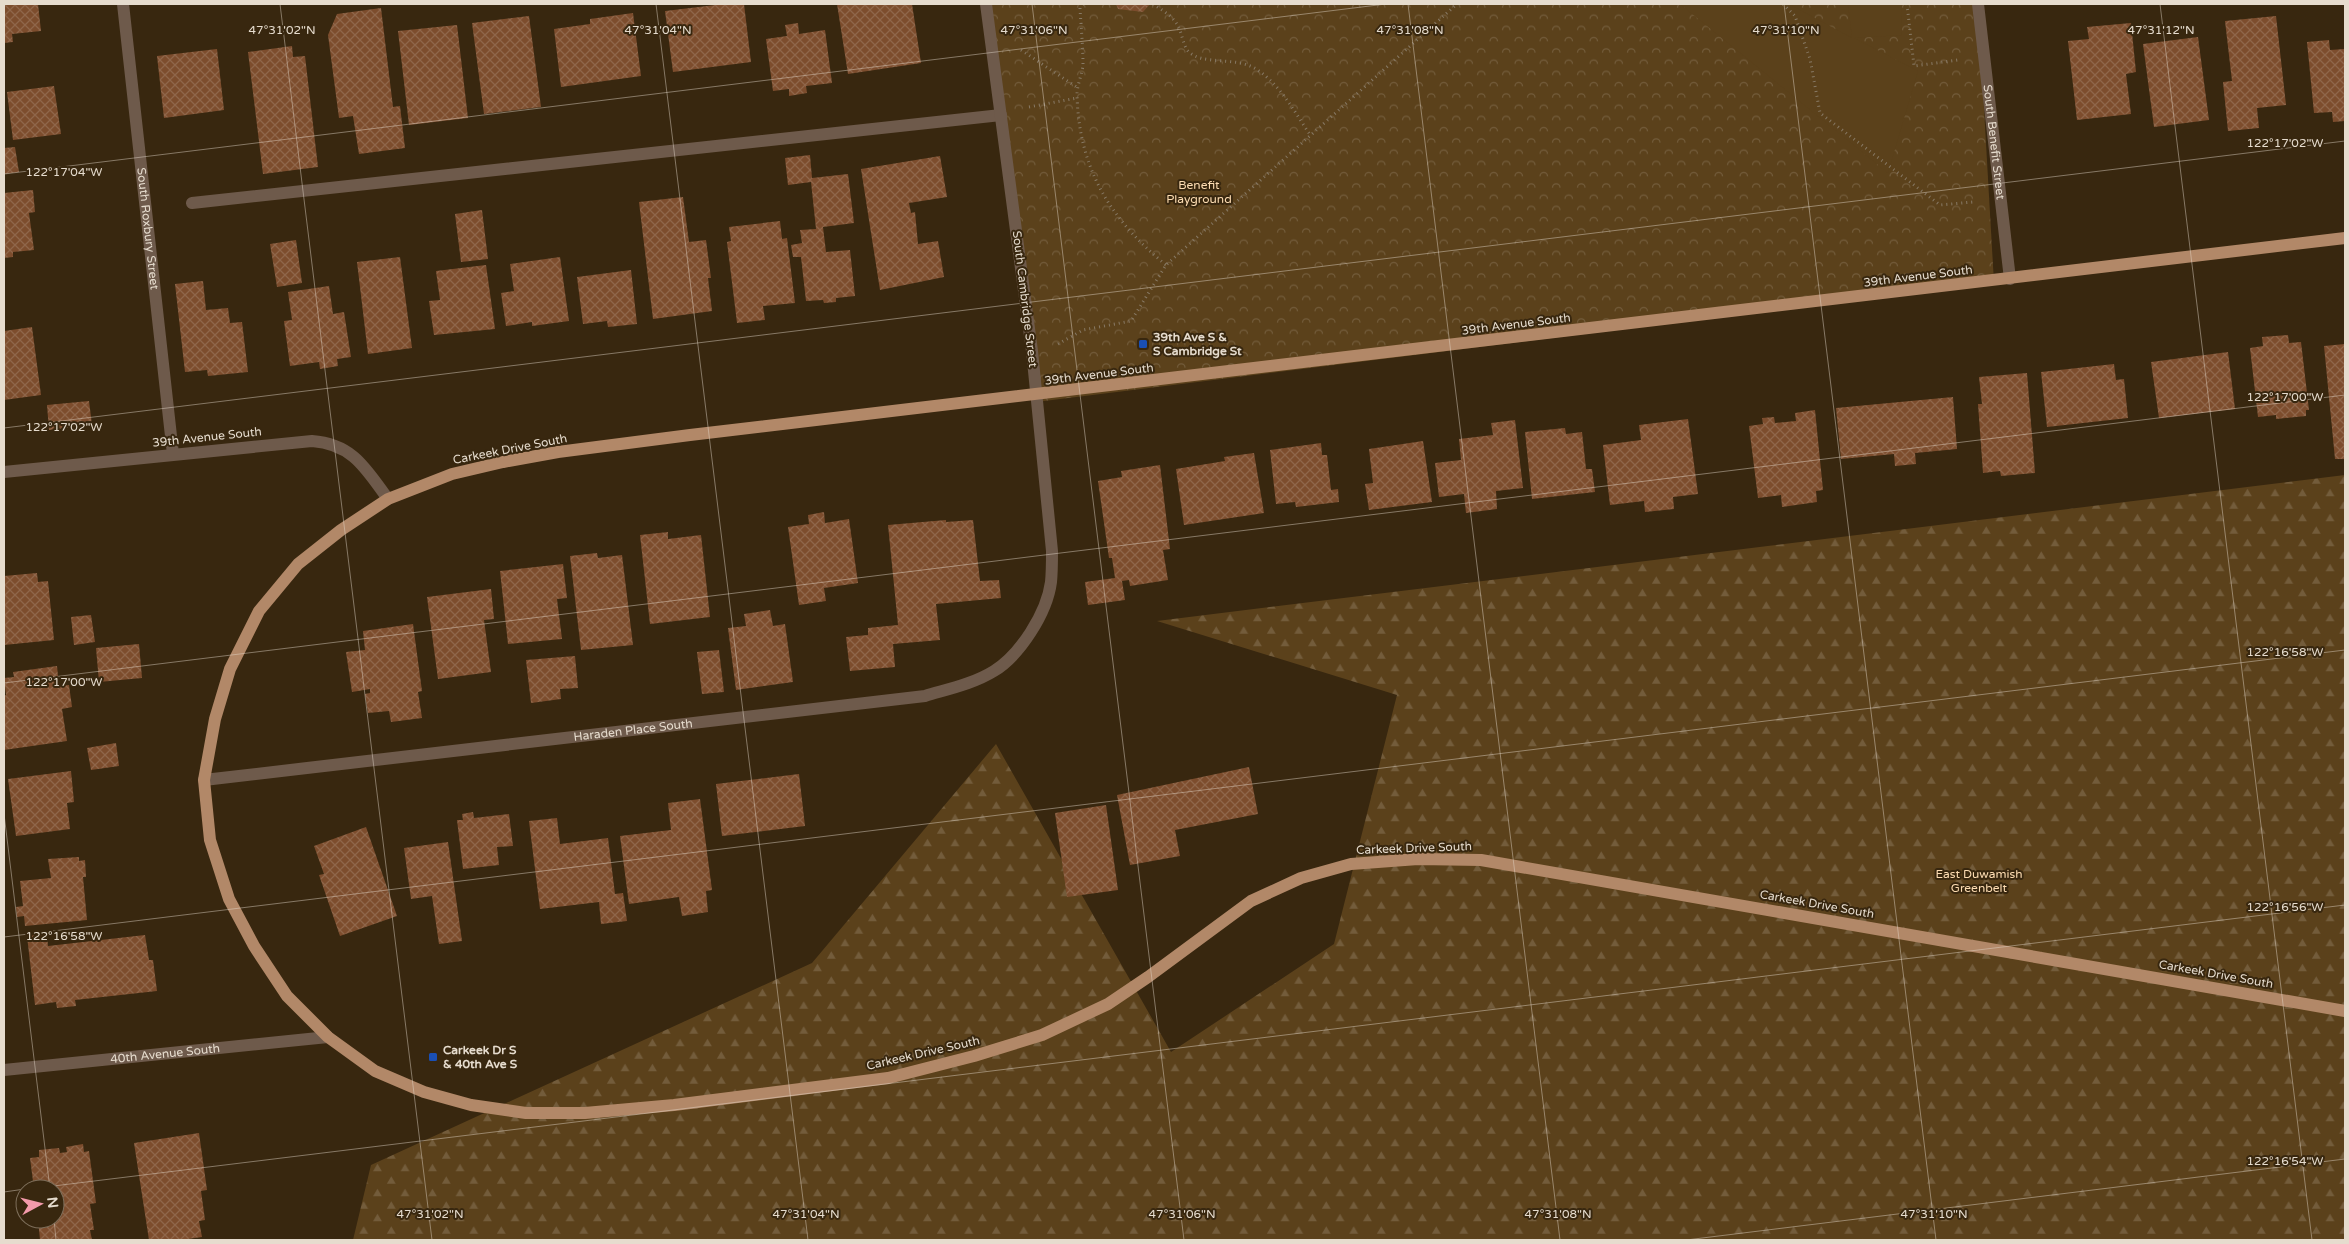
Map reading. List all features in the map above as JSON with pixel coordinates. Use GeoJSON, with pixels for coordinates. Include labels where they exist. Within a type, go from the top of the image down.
{"type":"FeatureCollection","features":[{"type":"Feature","properties":{"kind":"main road","name":"39th Avenue South"},"geometry":{"type":"LineString","coordinates":[[690,435],[2345,238]]}},
{"type":"Feature","properties":{"kind":"main road","name":"Carkeek Drive South"},"geometry":{"type":"LineString","coordinates":[[690,435],[558,452],[503,462],[452,474],[388,499],[341,530],[298,564],[258,611],[230,669],[215,719],[204,780],[210,840],[229,899],[254,946],[288,996],[328,1037],[375,1071],[424,1092],[472,1106],[526,1113],[586,1114],[888,1078],[974,1056],[1042,1035],[1108,1004],[1148,978],[1251,901],[1301,878],[1351,864],[1418,860],[1481,860],[2345,1011]]}},
{"type":"Feature","properties":{"kind":"street","name":"South Roxbury Street"},"geometry":{"type":"LineString","coordinates":[[123,4],[173,454]]}},
{"type":"Feature","properties":{"kind":"street","name":"South Cambridge Street"},"geometry":{"type":"LineString","coordinates":[[986,4],[1032,351],[1052,552],[1051,584],[1037,622]]}},
{"type":"Feature","properties":{"kind":"street","name":"South Benefit Street"},"geometry":{"type":"LineString","coordinates":[[1978,4],[2010,279]]}},
{"type":"Feature","properties":{"kind":"street"},"geometry":{"type":"LineString","coordinates":[[192,203],[1001,116]]}},
{"type":"Feature","properties":{"kind":"street","name":"39th Avenue South"},"geometry":{"type":"LineString","coordinates":[[4,472],[312,441],[328,442],[358,458],[388,499]]}},
{"type":"Feature","properties":{"kind":"street","name":"Haraden Place South"},"geometry":{"type":"LineString","coordinates":[[204,780],[925,696],[963,685],[995,671],[1020,647],[1037,622]]}},
{"type":"Feature","properties":{"kind":"street","name":"40th Avenue South"},"geometry":{"type":"LineString","coordinates":[[4,1070],[328,1037]]}},
{"type":"Feature","properties":{"kind":"path"},"geometry":{"type":"LineString","coordinates":[[1083,4],[1080,8],[1083,66],[1077,98],[1082,144],[1102,196],[1140,244],[1166,265]]}},
{"type":"Feature","properties":{"kind":"path"},"geometry":{"type":"LineString","coordinates":[[1153,4],[1168,14],[1178,25],[1187,50],[1200,59],[1228,60],[1256,68],[1280,90],[1311,136]]}},
{"type":"Feature","properties":{"kind":"path"},"geometry":{"type":"LineString","coordinates":[[1032,351],[1065,342],[1083,330],[1131,321],[1166,265],[1457,4]]}},
{"type":"Feature","properties":{"kind":"path"},"geometry":{"type":"LineString","coordinates":[[1783,4],[1795,16],[1810,59],[1820,113],[1940,205],[2001,199]]}},
{"type":"Feature","properties":{"kind":"path"},"geometry":{"type":"LineString","coordinates":[[1907,4],[1914,66],[1955,60]]}},
{"type":"Feature","properties":{"kind":"path"},"geometry":{"type":"LineString","coordinates":[[1021,50],[1078,88]]}},
{"type":"Feature","properties":{"kind":"path"},"geometry":{"type":"LineString","coordinates":[[1029,106],[1077,98]]}},
{"type":"Feature","properties":{"kind":"green space","name":"Benefit Playground"},"geometry":{"type":"Polygon","coordinates":[[[985,4],[1978,4],[1994,283],[1036,402],[985,4]]]}},
{"type":"Feature","properties":{"kind":"green space"},"geometry":{"type":"Polygon","coordinates":[[[1680,4],[1789,4],[1852,38],[1848,4],[1901,4],[1902,35],[1854,38],[1918,71],[1888,173],[1680,4]]]}},
{"type":"Feature","properties":{"kind":"green space","name":"East Duwamish Greenbelt"},"geometry":{"type":"Polygon","coordinates":[[[2345,475],[2345,1240],[353,1240],[371,1165],[812,963],[996,744],[1171,1052],[1334,944],[1397,695],[1157,621],[2345,475]]]}},
{"type":"Feature","properties":{"kind":"building"},"geometry":{"type":"Polygon","coordinates":[[[4,4],[38,4],[41,31],[12,34],[13,42],[4,43],[4,4]]]}},
{"type":"Feature","properties":{"kind":"building"},"geometry":{"type":"Polygon","coordinates":[[[724,4],[744,4],[751,62],[673,72],[665,11],[724,4]]]}},
{"type":"Feature","properties":{"kind":"building"},"geometry":{"type":"Polygon","coordinates":[[[837,4],[912,4],[921,63],[848,74],[837,4]]]}},
{"type":"Feature","properties":{"kind":"building"},"geometry":{"type":"Polygon","coordinates":[[[1116,4],[1150,4],[1143,12],[1118,9],[1116,4]]]}},
{"type":"Feature","properties":{"kind":"building"},"geometry":{"type":"Polygon","coordinates":[[[381,8],[393,107],[400,106],[405,148],[359,154],[353,116],[339,118],[328,35],[337,14],[381,8]]]}},
{"type":"Feature","properties":{"kind":"building"},"geometry":{"type":"Polygon","coordinates":[[[633,13],[641,76],[561,87],[554,29],[590,24],[590,19],[633,13]]]}},
{"type":"Feature","properties":{"kind":"building"},"geometry":{"type":"Polygon","coordinates":[[[529,16],[541,107],[484,114],[472,23],[529,16]]]}},
{"type":"Feature","properties":{"kind":"building"},"geometry":{"type":"Polygon","coordinates":[[[2276,16],[2286,105],[2257,108],[2259,128],[2228,131],[2223,82],[2232,81],[2225,21],[2276,16]]]}},
{"type":"Feature","properties":{"kind":"building"},"geometry":{"type":"Polygon","coordinates":[[[798,23],[799,34],[825,30],[832,83],[806,86],[807,93],[789,96],[789,89],[773,91],[766,39],[787,36],[785,25],[798,23]]]}},
{"type":"Feature","properties":{"kind":"building"},"geometry":{"type":"Polygon","coordinates":[[[2131,23],[2136,72],[2126,74],[2131,114],[2077,120],[2068,41],[2089,39],[2087,27],[2131,23]]]}},
{"type":"Feature","properties":{"kind":"building"},"geometry":{"type":"Polygon","coordinates":[[[457,25],[468,118],[409,125],[398,31],[457,25]]]}},
{"type":"Feature","properties":{"kind":"building"},"geometry":{"type":"Polygon","coordinates":[[[2198,37],[2209,120],[2154,127],[2143,44],[2198,37]]]}},
{"type":"Feature","properties":{"kind":"building"},"geometry":{"type":"Polygon","coordinates":[[[2329,40],[2330,50],[2345,49],[2345,121],[2333,122],[2332,112],[2314,113],[2307,42],[2329,40]]]}},
{"type":"Feature","properties":{"kind":"building"},"geometry":{"type":"Polygon","coordinates":[[[292,46],[293,57],[305,56],[318,167],[263,174],[248,52],[292,46]]]}},
{"type":"Feature","properties":{"kind":"building"},"geometry":{"type":"Polygon","coordinates":[[[217,49],[224,110],[164,118],[157,56],[217,49]]]}},
{"type":"Feature","properties":{"kind":"building"},"geometry":{"type":"Polygon","coordinates":[[[54,86],[61,134],[13,140],[7,92],[54,86]]]}},
{"type":"Feature","properties":{"kind":"building"},"geometry":{"type":"Polygon","coordinates":[[[15,147],[19,172],[4,174],[4,148],[15,147]]]}},
{"type":"Feature","properties":{"kind":"building"},"geometry":{"type":"Polygon","coordinates":[[[810,155],[812,178],[848,174],[854,223],[823,227],[826,252],[850,250],[855,296],[836,298],[836,302],[824,303],[823,300],[806,301],[801,257],[793,257],[791,245],[802,243],[800,230],[816,229],[811,182],[788,185],[785,158],[810,155]]]}},
{"type":"Feature","properties":{"kind":"building"},"geometry":{"type":"Polygon","coordinates":[[[940,156],[947,197],[909,203],[911,213],[915,212],[918,244],[938,241],[944,277],[880,290],[861,169],[940,156]]]}},
{"type":"Feature","properties":{"kind":"building"},"geometry":{"type":"Polygon","coordinates":[[[33,190],[35,212],[29,213],[34,250],[13,252],[13,257],[4,258],[4,193],[33,190]]]}},
{"type":"Feature","properties":{"kind":"building"},"geometry":{"type":"Polygon","coordinates":[[[683,197],[689,242],[706,240],[711,278],[708,278],[712,311],[653,319],[639,202],[683,197]]]}},
{"type":"Feature","properties":{"kind":"building"},"geometry":{"type":"Polygon","coordinates":[[[482,210],[488,259],[461,262],[455,214],[482,210]]]}},
{"type":"Feature","properties":{"kind":"building"},"geometry":{"type":"Polygon","coordinates":[[[780,221],[782,239],[787,238],[795,303],[763,306],[765,320],[737,323],[727,242],[731,241],[729,227],[780,221]]]}},
{"type":"Feature","properties":{"kind":"building"},"geometry":{"type":"Polygon","coordinates":[[[296,240],[302,283],[277,287],[270,244],[296,240]]]}},
{"type":"Feature","properties":{"kind":"building"},"geometry":{"type":"Polygon","coordinates":[[[400,257],[412,348],[368,354],[357,262],[400,257]]]}},
{"type":"Feature","properties":{"kind":"building"},"geometry":{"type":"Polygon","coordinates":[[[560,257],[569,321],[532,326],[532,322],[506,326],[501,293],[514,291],[510,264],[560,257]]]}},
{"type":"Feature","properties":{"kind":"building"},"geometry":{"type":"Polygon","coordinates":[[[486,265],[495,329],[434,335],[429,301],[440,300],[436,271],[486,265]]]}},
{"type":"Feature","properties":{"kind":"building"},"geometry":{"type":"Polygon","coordinates":[[[631,270],[637,324],[608,327],[607,321],[583,324],[577,277],[631,270]]]}},
{"type":"Feature","properties":{"kind":"building"},"geometry":{"type":"Polygon","coordinates":[[[203,281],[206,310],[228,308],[230,323],[242,322],[248,372],[208,376],[207,370],[185,372],[175,284],[203,281]]]}},
{"type":"Feature","properties":{"kind":"building"},"geometry":{"type":"Polygon","coordinates":[[[329,286],[333,314],[344,312],[351,357],[337,359],[338,366],[320,369],[319,362],[290,366],[284,321],[292,320],[288,292],[329,286]]]}},
{"type":"Feature","properties":{"kind":"building"},"geometry":{"type":"Polygon","coordinates":[[[32,327],[41,395],[4,400],[4,331],[32,327]]]}},
{"type":"Feature","properties":{"kind":"building"},"geometry":{"type":"Polygon","coordinates":[[[2288,335],[2289,343],[2301,342],[2309,410],[2306,410],[2306,416],[2276,419],[2276,415],[2258,417],[2250,348],[2263,346],[2262,337],[2288,335]]]}},
{"type":"Feature","properties":{"kind":"building"},"geometry":{"type":"Polygon","coordinates":[[[2345,344],[2345,459],[2335,459],[2324,346],[2345,344]]]}},
{"type":"Feature","properties":{"kind":"building"},"geometry":{"type":"Polygon","coordinates":[[[2228,352],[2235,409],[2159,418],[2151,362],[2228,352]]]}},
{"type":"Feature","properties":{"kind":"building"},"geometry":{"type":"Polygon","coordinates":[[[2114,364],[2116,380],[2124,379],[2128,418],[2047,427],[2041,372],[2114,364]]]}},
{"type":"Feature","properties":{"kind":"building"},"geometry":{"type":"Polygon","coordinates":[[[2027,373],[2035,473],[2001,476],[2000,471],[1983,473],[1978,404],[1982,404],[1979,377],[2027,373]]]}},
{"type":"Feature","properties":{"kind":"building"},"geometry":{"type":"Polygon","coordinates":[[[1953,397],[1957,449],[1915,453],[1916,464],[1895,466],[1894,454],[1841,459],[1836,408],[1953,397]]]}},
{"type":"Feature","properties":{"kind":"building"},"geometry":{"type":"Polygon","coordinates":[[[89,401],[92,425],[49,430],[47,405],[89,401]]]}},
{"type":"Feature","properties":{"kind":"building"},"geometry":{"type":"Polygon","coordinates":[[[1815,410],[1823,490],[1816,491],[1817,502],[1782,507],[1781,495],[1758,498],[1749,426],[1763,424],[1762,418],[1774,417],[1775,423],[1796,421],[1795,413],[1815,410]]]}},
{"type":"Feature","properties":{"kind":"building"},"geometry":{"type":"Polygon","coordinates":[[[1688,419],[1698,494],[1673,497],[1674,509],[1645,512],[1644,501],[1610,505],[1603,445],[1641,440],[1639,425],[1688,419]]]}},
{"type":"Feature","properties":{"kind":"building"},"geometry":{"type":"Polygon","coordinates":[[[1515,420],[1523,488],[1496,491],[1497,509],[1466,513],[1464,494],[1439,497],[1435,463],[1461,460],[1459,439],[1493,435],[1491,423],[1515,420]]]}},
{"type":"Feature","properties":{"kind":"building"},"geometry":{"type":"Polygon","coordinates":[[[1565,428],[1566,434],[1582,432],[1586,469],[1592,469],[1595,492],[1532,499],[1525,432],[1565,428]]]}},
{"type":"Feature","properties":{"kind":"building"},"geometry":{"type":"Polygon","coordinates":[[[1423,441],[1432,502],[1369,510],[1365,484],[1373,483],[1369,449],[1423,441]]]}},
{"type":"Feature","properties":{"kind":"building"},"geometry":{"type":"Polygon","coordinates":[[[1321,443],[1322,455],[1327,455],[1331,490],[1338,489],[1339,502],[1296,507],[1295,502],[1276,504],[1270,450],[1321,443]]]}},
{"type":"Feature","properties":{"kind":"building"},"geometry":{"type":"Polygon","coordinates":[[[1254,453],[1264,513],[1184,525],[1176,469],[1225,461],[1224,457],[1254,453]]]}},
{"type":"Feature","properties":{"kind":"building"},"geometry":{"type":"Polygon","coordinates":[[[1160,465],[1170,549],[1163,550],[1168,580],[1130,586],[1129,580],[1122,581],[1125,600],[1088,605],[1085,582],[1115,578],[1112,558],[1109,558],[1098,481],[1122,477],[1121,471],[1160,465]]]}},
{"type":"Feature","properties":{"kind":"building"},"geometry":{"type":"Polygon","coordinates":[[[824,512],[825,523],[849,519],[858,583],[824,588],[826,601],[799,605],[788,527],[809,524],[808,515],[824,512]]]}},
{"type":"Feature","properties":{"kind":"building"},"geometry":{"type":"Polygon","coordinates":[[[946,520],[946,522],[973,520],[980,581],[999,580],[1001,598],[936,604],[940,640],[893,644],[895,667],[850,671],[846,637],[868,635],[868,628],[898,625],[888,525],[946,520]]]}},
{"type":"Feature","properties":{"kind":"building"},"geometry":{"type":"Polygon","coordinates":[[[668,532],[668,539],[701,535],[710,617],[650,624],[640,535],[668,532]]]}},
{"type":"Feature","properties":{"kind":"building"},"geometry":{"type":"Polygon","coordinates":[[[597,553],[598,558],[622,555],[633,645],[581,650],[570,556],[597,553]]]}},
{"type":"Feature","properties":{"kind":"building"},"geometry":{"type":"Polygon","coordinates":[[[563,564],[567,598],[557,599],[562,639],[508,644],[500,571],[563,564]]]}},
{"type":"Feature","properties":{"kind":"building"},"geometry":{"type":"Polygon","coordinates":[[[37,573],[38,582],[48,581],[54,640],[4,645],[4,576],[37,573]]]}},
{"type":"Feature","properties":{"kind":"building"},"geometry":{"type":"Polygon","coordinates":[[[491,589],[494,619],[484,620],[491,672],[438,679],[427,597],[491,589]]]}},
{"type":"Feature","properties":{"kind":"building"},"geometry":{"type":"Polygon","coordinates":[[[770,610],[773,626],[785,624],[793,682],[736,690],[728,628],[746,626],[744,614],[770,610]]]}},
{"type":"Feature","properties":{"kind":"building"},"geometry":{"type":"Polygon","coordinates":[[[91,615],[95,642],[74,645],[71,617],[91,615]]]}},
{"type":"Feature","properties":{"kind":"building"},"geometry":{"type":"Polygon","coordinates":[[[413,624],[422,691],[418,692],[422,718],[391,722],[389,711],[368,713],[365,694],[370,693],[370,689],[352,692],[346,652],[365,650],[363,631],[413,624]]]}},
{"type":"Feature","properties":{"kind":"building"},"geometry":{"type":"Polygon","coordinates":[[[139,644],[142,678],[99,682],[96,648],[139,644]]]}},
{"type":"Feature","properties":{"kind":"building"},"geometry":{"type":"Polygon","coordinates":[[[719,650],[724,692],[702,694],[697,652],[719,650]]]}},
{"type":"Feature","properties":{"kind":"building"},"geometry":{"type":"Polygon","coordinates":[[[575,656],[578,688],[560,689],[561,699],[531,703],[526,660],[575,656]]]}},
{"type":"Feature","properties":{"kind":"building"},"geometry":{"type":"Polygon","coordinates":[[[57,666],[59,686],[69,685],[72,707],[62,709],[67,741],[4,750],[4,696],[6,695],[4,678],[14,677],[13,672],[57,666]]]}},
{"type":"Feature","properties":{"kind":"building"},"geometry":{"type":"Polygon","coordinates":[[[116,743],[119,766],[91,770],[87,748],[116,743]]]}},
{"type":"Feature","properties":{"kind":"building"},"geometry":{"type":"Polygon","coordinates":[[[1249,767],[1258,814],[1175,830],[1180,856],[1130,865],[1117,795],[1249,767]]]}},
{"type":"Feature","properties":{"kind":"building"},"geometry":{"type":"Polygon","coordinates":[[[71,771],[74,802],[67,803],[70,829],[16,836],[8,779],[71,771]]]}},
{"type":"Feature","properties":{"kind":"building"},"geometry":{"type":"Polygon","coordinates":[[[799,774],[805,826],[722,836],[716,784],[799,774]]]}},
{"type":"Feature","properties":{"kind":"building"},"geometry":{"type":"Polygon","coordinates":[[[700,799],[712,890],[706,891],[708,912],[682,916],[679,897],[629,904],[620,836],[671,830],[668,803],[700,799]]]}},
{"type":"Feature","properties":{"kind":"building"},"geometry":{"type":"Polygon","coordinates":[[[1106,805],[1118,890],[1067,897],[1055,813],[1106,805]]]}},
{"type":"Feature","properties":{"kind":"building"},"geometry":{"type":"Polygon","coordinates":[[[473,812],[474,818],[509,814],[513,846],[497,847],[499,865],[463,869],[457,820],[463,820],[462,814],[473,812]]]}},
{"type":"Feature","properties":{"kind":"building"},"geometry":{"type":"Polygon","coordinates":[[[557,818],[560,844],[608,838],[615,894],[623,893],[627,921],[601,924],[599,902],[540,909],[529,821],[557,818]]]}},
{"type":"Feature","properties":{"kind":"building"},"geometry":{"type":"Polygon","coordinates":[[[366,827],[397,916],[340,936],[319,875],[324,874],[314,846],[366,827]]]}},
{"type":"Feature","properties":{"kind":"building"},"geometry":{"type":"Polygon","coordinates":[[[448,842],[462,941],[439,944],[432,896],[411,899],[404,848],[448,842]]]}},
{"type":"Feature","properties":{"kind":"building"},"geometry":{"type":"Polygon","coordinates":[[[79,857],[79,861],[85,860],[86,877],[83,877],[87,920],[25,926],[24,916],[17,917],[16,907],[23,906],[20,881],[51,878],[48,859],[79,857]]]}},
{"type":"Feature","properties":{"kind":"building"},"geometry":{"type":"Polygon","coordinates":[[[47,934],[48,946],[145,935],[149,960],[153,960],[157,991],[75,1000],[76,1006],[57,1008],[56,1002],[35,1005],[27,936],[47,934]]]}},
{"type":"Feature","properties":{"kind":"building"},"geometry":{"type":"Polygon","coordinates":[[[199,1133],[207,1190],[201,1191],[205,1220],[199,1221],[202,1237],[181,1240],[149,1240],[134,1143],[199,1133]]]}},
{"type":"Feature","properties":{"kind":"building"},"geometry":{"type":"Polygon","coordinates":[[[83,1144],[84,1152],[89,1151],[96,1203],[90,1204],[94,1230],[90,1230],[92,1240],[40,1240],[39,1229],[65,1229],[65,1179],[33,1179],[30,1158],[39,1157],[39,1150],[59,1148],[60,1153],[67,1152],[66,1147],[83,1144]]]}},
{"type":"Feature","properties":{"kind":"place","name":"39th Ave S & S Cambridge St"},"geometry":{"type":"Point","coordinates":[1143,344]}},
{"type":"Feature","properties":{"kind":"place","name":"Carkeek Dr S & 40th Ave S"},"geometry":{"type":"Point","coordinates":[433,1057]}}]}
